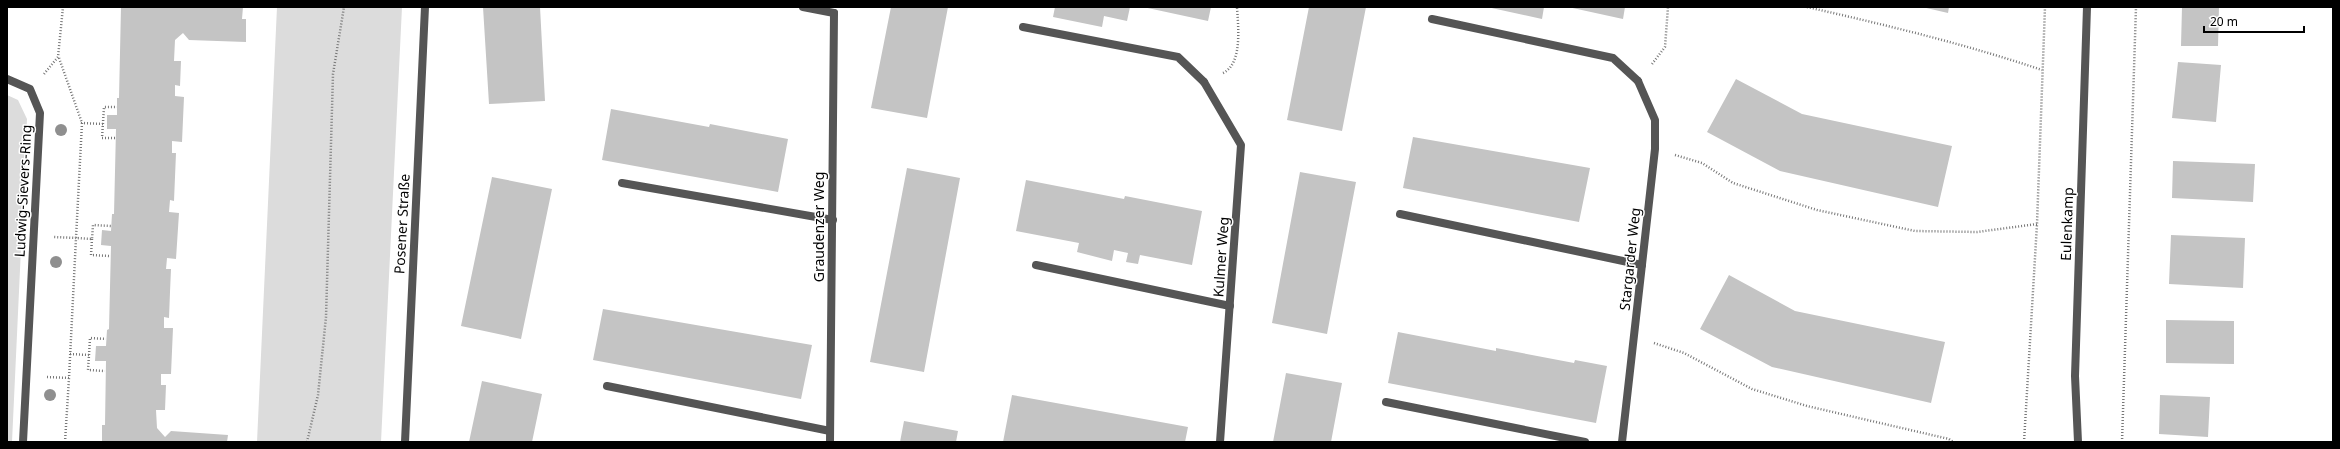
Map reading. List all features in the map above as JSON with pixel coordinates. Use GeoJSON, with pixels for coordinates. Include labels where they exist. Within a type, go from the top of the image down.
{"type":"FeatureCollection","features":[{"type":"Feature","properties":{"kind":"street","name":"Posener Straße"},"geometry":{"type":"LineString","coordinates":[[405,442],[425,7]]}},
{"type":"Feature","properties":{"kind":"street","name":"Graudenzer Weg"},"geometry":{"type":"LineString","coordinates":[[803,7],[834,13],[830,442]]}},
{"type":"Feature","properties":{"kind":"street","name":"Eulenkamp"},"geometry":{"type":"LineString","coordinates":[[2078,442],[2075,376],[2087,7]]}},
{"type":"Feature","properties":{"kind":"street"},"geometry":{"type":"LineString","coordinates":[[1432,19],[1612,58],[1638,81]]}},
{"type":"Feature","properties":{"kind":"street","name":"Kulmer Weg"},"geometry":{"type":"LineString","coordinates":[[1023,27],[1178,57],[1204,82],[1241,145],[1220,442]]}},
{"type":"Feature","properties":{"kind":"street"},"geometry":{"type":"LineString","coordinates":[[7,79],[30,89]]}},
{"type":"Feature","properties":{"kind":"street","name":"Stargarder Weg"},"geometry":{"type":"LineString","coordinates":[[1622,442],[1655,149],[1655,120],[1638,81]]}},
{"type":"Feature","properties":{"kind":"street","name":"Ludwig-Sievers-Ring"},"geometry":{"type":"LineString","coordinates":[[23,442],[40,113],[30,89]]}},
{"type":"Feature","properties":{"kind":"street"},"geometry":{"type":"LineString","coordinates":[[622,183],[833,220]]}},
{"type":"Feature","properties":{"kind":"street"},"geometry":{"type":"LineString","coordinates":[[1400,214],[1642,265]]}},
{"type":"Feature","properties":{"kind":"street"},"geometry":{"type":"LineString","coordinates":[[1036,265],[1230,306]]}},
{"type":"Feature","properties":{"kind":"street"},"geometry":{"type":"LineString","coordinates":[[607,386],[830,431]]}},
{"type":"Feature","properties":{"kind":"street"},"geometry":{"type":"LineString","coordinates":[[1386,402],[1585,442]]}},
{"type":"Feature","properties":{"kind":"path"},"geometry":{"type":"LineString","coordinates":[[63,7],[58,58],[82,123],[65,442]]}},
{"type":"Feature","properties":{"kind":"path"},"geometry":{"type":"LineString","coordinates":[[307,442],[318,396],[326,317],[333,74],[344,7]]}},
{"type":"Feature","properties":{"kind":"path"},"geometry":{"type":"LineString","coordinates":[[1204,82],[1228,71],[1238,49],[1237,7]]}},
{"type":"Feature","properties":{"kind":"path"},"geometry":{"type":"LineString","coordinates":[[1638,81],[1665,48],[1668,29],[1668,7]]}},
{"type":"Feature","properties":{"kind":"path"},"geometry":{"type":"LineString","coordinates":[[1807,7],[1900,28],[1998,55],[2042,70]]}},
{"type":"Feature","properties":{"kind":"path"},"geometry":{"type":"LineString","coordinates":[[2024,442],[2037,224],[2045,7]]}},
{"type":"Feature","properties":{"kind":"path"},"geometry":{"type":"LineString","coordinates":[[2122,442],[2136,7]]}},
{"type":"Feature","properties":{"kind":"path"},"geometry":{"type":"LineString","coordinates":[[30,89],[58,58]]}},
{"type":"Feature","properties":{"kind":"path"},"geometry":{"type":"LineString","coordinates":[[116,138],[102,138],[104,106],[117,107]]}},
{"type":"Feature","properties":{"kind":"path"},"geometry":{"type":"LineString","coordinates":[[82,123],[103,124]]}},
{"type":"Feature","properties":{"kind":"path"},"geometry":{"type":"LineString","coordinates":[[1655,149],[1702,162],[1734,183],[1818,210],[1915,231],[1977,232],[2037,224]]}},
{"type":"Feature","properties":{"kind":"path"},"geometry":{"type":"LineString","coordinates":[[110,256],[91,255],[93,225],[111,226]]}},
{"type":"Feature","properties":{"kind":"path"},"geometry":{"type":"LineString","coordinates":[[34,236],[92,239]]}},
{"type":"Feature","properties":{"kind":"path"},"geometry":{"type":"LineString","coordinates":[[1635,336],[1684,353],[1752,389],[1807,406],[1949,439],[1953,442]]}},
{"type":"Feature","properties":{"kind":"path"},"geometry":{"type":"LineString","coordinates":[[105,371],[88,370],[90,338],[106,338]]}},
{"type":"Feature","properties":{"kind":"path"},"geometry":{"type":"LineString","coordinates":[[70,354],[89,355]]}},
{"type":"Feature","properties":{"kind":"path"},"geometry":{"type":"LineString","coordinates":[[27,376],[68,378]]}},
{"type":"Feature","properties":{"kind":"shaded area"},"geometry":{"type":"Polygon","coordinates":[[[277,7],[402,7],[381,442],[257,442],[277,7]]]}},
{"type":"Feature","properties":{"kind":"shaded area"},"geometry":{"type":"Polygon","coordinates":[[[7,95],[18,100],[27,119],[12,442],[7,442],[7,95]]]}},
{"type":"Feature","properties":{"kind":"building"},"geometry":{"type":"Polygon","coordinates":[[[121,7],[243,7],[242,19],[246,19],[246,42],[189,40],[183,33],[175,40],[174,61],[181,61],[180,86],[175,85],[175,96],[184,97],[182,142],[172,141],[172,153],[176,153],[174,201],[170,200],[169,212],[179,213],[176,259],[167,258],[166,269],[171,269],[169,318],[164,317],[164,328],[173,328],[171,374],[161,374],[161,385],[166,385],[165,410],[156,410],[157,428],[165,437],[171,431],[228,435],[227,442],[102,442],[102,425],[105,425],[106,361],[95,361],[96,346],[106,346],[107,330],[109,329],[111,246],[101,245],[102,230],[111,231],[112,214],[114,214],[116,129],[107,129],[107,115],[117,115],[117,98],[119,98],[121,7]]]}},
{"type":"Feature","properties":{"kind":"building"},"geometry":{"type":"Polygon","coordinates":[[[483,7],[540,7],[545,101],[489,104],[483,7]]]}},
{"type":"Feature","properties":{"kind":"building"},"geometry":{"type":"Polygon","coordinates":[[[891,7],[948,7],[927,118],[871,108],[891,7]]]}},
{"type":"Feature","properties":{"kind":"building"},"geometry":{"type":"Polygon","coordinates":[[[1055,7],[1130,7],[1127,21],[1104,16],[1102,27],[1053,17],[1055,7]]]}},
{"type":"Feature","properties":{"kind":"building"},"geometry":{"type":"Polygon","coordinates":[[[1143,7],[1211,7],[1208,21],[1143,7]]]}},
{"type":"Feature","properties":{"kind":"building"},"geometry":{"type":"Polygon","coordinates":[[[1309,7],[1366,7],[1342,131],[1287,120],[1309,7]]]}},
{"type":"Feature","properties":{"kind":"building"},"geometry":{"type":"Polygon","coordinates":[[[1487,7],[1544,7],[1542,19],[1487,7]]]}},
{"type":"Feature","properties":{"kind":"building"},"geometry":{"type":"Polygon","coordinates":[[[1568,7],[1625,7],[1623,19],[1568,7]]]}},
{"type":"Feature","properties":{"kind":"building"},"geometry":{"type":"Polygon","coordinates":[[[1922,7],[1949,7],[1948,13],[1922,7]]]}},
{"type":"Feature","properties":{"kind":"building"},"geometry":{"type":"Polygon","coordinates":[[[2182,7],[2219,7],[2218,46],[2181,46],[2182,7]]]}},
{"type":"Feature","properties":{"kind":"building"},"geometry":{"type":"Polygon","coordinates":[[[2178,62],[2221,65],[2216,122],[2172,118],[2178,62]]]}},
{"type":"Feature","properties":{"kind":"building"},"geometry":{"type":"Polygon","coordinates":[[[1736,79],[1802,114],[1952,146],[1938,207],[1780,171],[1707,132],[1736,79]]]}},
{"type":"Feature","properties":{"kind":"building"},"geometry":{"type":"Polygon","coordinates":[[[611,109],[709,127],[710,124],[788,139],[778,192],[602,160],[611,109]]]}},
{"type":"Feature","properties":{"kind":"building"},"geometry":{"type":"Polygon","coordinates":[[[1413,137],[1590,168],[1579,222],[1403,188],[1413,137]]]}},
{"type":"Feature","properties":{"kind":"building"},"geometry":{"type":"Polygon","coordinates":[[[2173,161],[2255,164],[2253,202],[2172,198],[2173,161]]]}},
{"type":"Feature","properties":{"kind":"building"},"geometry":{"type":"Polygon","coordinates":[[[907,168],[960,178],[924,372],[870,362],[907,168]]]}},
{"type":"Feature","properties":{"kind":"building"},"geometry":{"type":"Polygon","coordinates":[[[1300,172],[1356,182],[1327,334],[1272,323],[1300,172]]]}},
{"type":"Feature","properties":{"kind":"building"},"geometry":{"type":"Polygon","coordinates":[[[492,177],[552,189],[521,339],[461,326],[492,177]]]}},
{"type":"Feature","properties":{"kind":"building"},"geometry":{"type":"Polygon","coordinates":[[[1026,180],[1124,199],[1125,196],[1202,211],[1192,265],[1140,255],[1138,264],[1126,262],[1128,253],[1114,250],[1112,261],[1077,252],[1079,243],[1016,231],[1026,180]]]}},
{"type":"Feature","properties":{"kind":"building"},"geometry":{"type":"Polygon","coordinates":[[[2171,235],[2245,238],[2243,288],[2169,284],[2171,235]]]}},
{"type":"Feature","properties":{"kind":"building"},"geometry":{"type":"Polygon","coordinates":[[[1729,275],[1795,311],[1945,342],[1931,403],[1772,367],[1700,329],[1729,275]]]}},
{"type":"Feature","properties":{"kind":"building"},"geometry":{"type":"Polygon","coordinates":[[[603,309],[812,345],[801,399],[593,360],[603,309]]]}},
{"type":"Feature","properties":{"kind":"building"},"geometry":{"type":"Polygon","coordinates":[[[2166,320],[2234,321],[2234,364],[2166,363],[2166,320]]]}},
{"type":"Feature","properties":{"kind":"building"},"geometry":{"type":"Polygon","coordinates":[[[1398,332],[1496,351],[1496,348],[1574,363],[1575,360],[1607,366],[1596,423],[1388,383],[1398,332]]]}},
{"type":"Feature","properties":{"kind":"building"},"geometry":{"type":"Polygon","coordinates":[[[1286,373],[1342,383],[1331,442],[1273,442],[1286,373]]]}},
{"type":"Feature","properties":{"kind":"building"},"geometry":{"type":"Polygon","coordinates":[[[482,381],[542,394],[532,442],[469,442],[482,381]]]}},
{"type":"Feature","properties":{"kind":"building"},"geometry":{"type":"Polygon","coordinates":[[[1012,395],[1188,427],[1185,442],[1003,442],[1012,395]]]}},
{"type":"Feature","properties":{"kind":"building"},"geometry":{"type":"Polygon","coordinates":[[[2160,395],[2210,397],[2208,437],[2159,434],[2160,395]]]}},
{"type":"Feature","properties":{"kind":"building"},"geometry":{"type":"Polygon","coordinates":[[[904,421],[958,431],[956,442],[900,442],[904,421]]]}}]}
